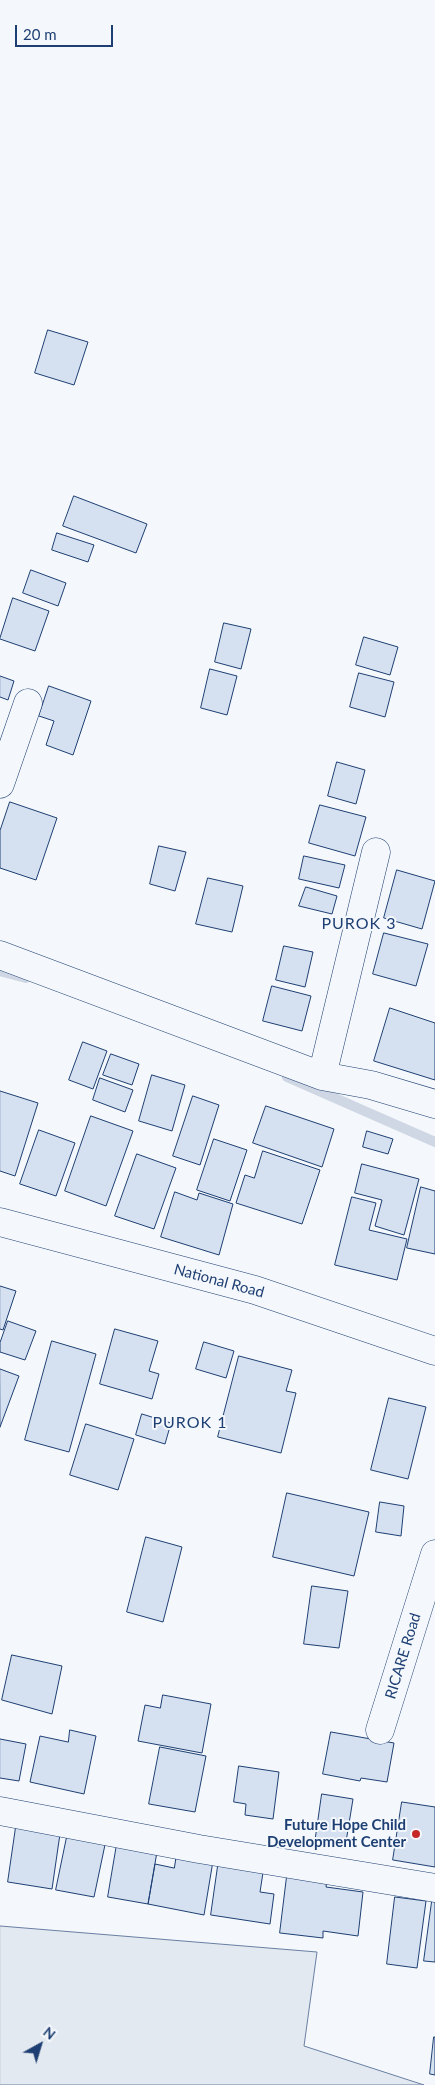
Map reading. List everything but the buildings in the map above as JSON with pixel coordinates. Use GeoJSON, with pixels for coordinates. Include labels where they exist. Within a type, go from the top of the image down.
{"type":"FeatureCollection","features":[{"type":"Feature","properties":{"kind":"street"},"geometry":{"type":"LineString","coordinates":[[0,784],[28,703]]}},
{"type":"Feature","properties":{"kind":"street"},"geometry":{"type":"LineString","coordinates":[[322,1076],[376,852]]}},
{"type":"Feature","properties":{"kind":"street"},"geometry":{"type":"LineString","coordinates":[[0,955],[322,1076],[371,1085],[435,1104]]}},
{"type":"Feature","properties":{"kind":"street","name":"National Road"},"geometry":{"type":"LineString","coordinates":[[0,1222],[254,1290],[435,1351]]}},
{"type":"Feature","properties":{"kind":"street","name":"RICARE Road"},"geometry":{"type":"LineString","coordinates":[[380,1730],[435,1554]]}},
{"type":"Feature","properties":{"kind":"street"},"geometry":{"type":"LineString","coordinates":[[0,1811],[199,1849],[435,1888]]}},
{"type":"Feature","properties":{"kind":"shaded area"},"geometry":{"type":"Polygon","coordinates":[[[0,1926],[317,1952],[304,2046],[424,2085],[0,2085],[0,1926]]]}},
{"type":"Feature","properties":{"kind":"waterway"},"geometry":{"type":"LineString","coordinates":[[0,971],[26,978]]}},
{"type":"Feature","properties":{"kind":"waterway"},"geometry":{"type":"LineString","coordinates":[[287,1077],[435,1142]]}},
{"type":"Feature","properties":{"kind":"place","name":"Future Hope Child Development Center"},"geometry":{"type":"Point","coordinates":[416,1834]}},
{"type":"Feature","properties":{"kind":"district","name":"PUROK 3"},"geometry":{"type":"Point","coordinates":[359,924]}},
{"type":"Feature","properties":{"kind":"district","name":"PUROK 1"},"geometry":{"type":"Point","coordinates":[190,1423]}}]}
